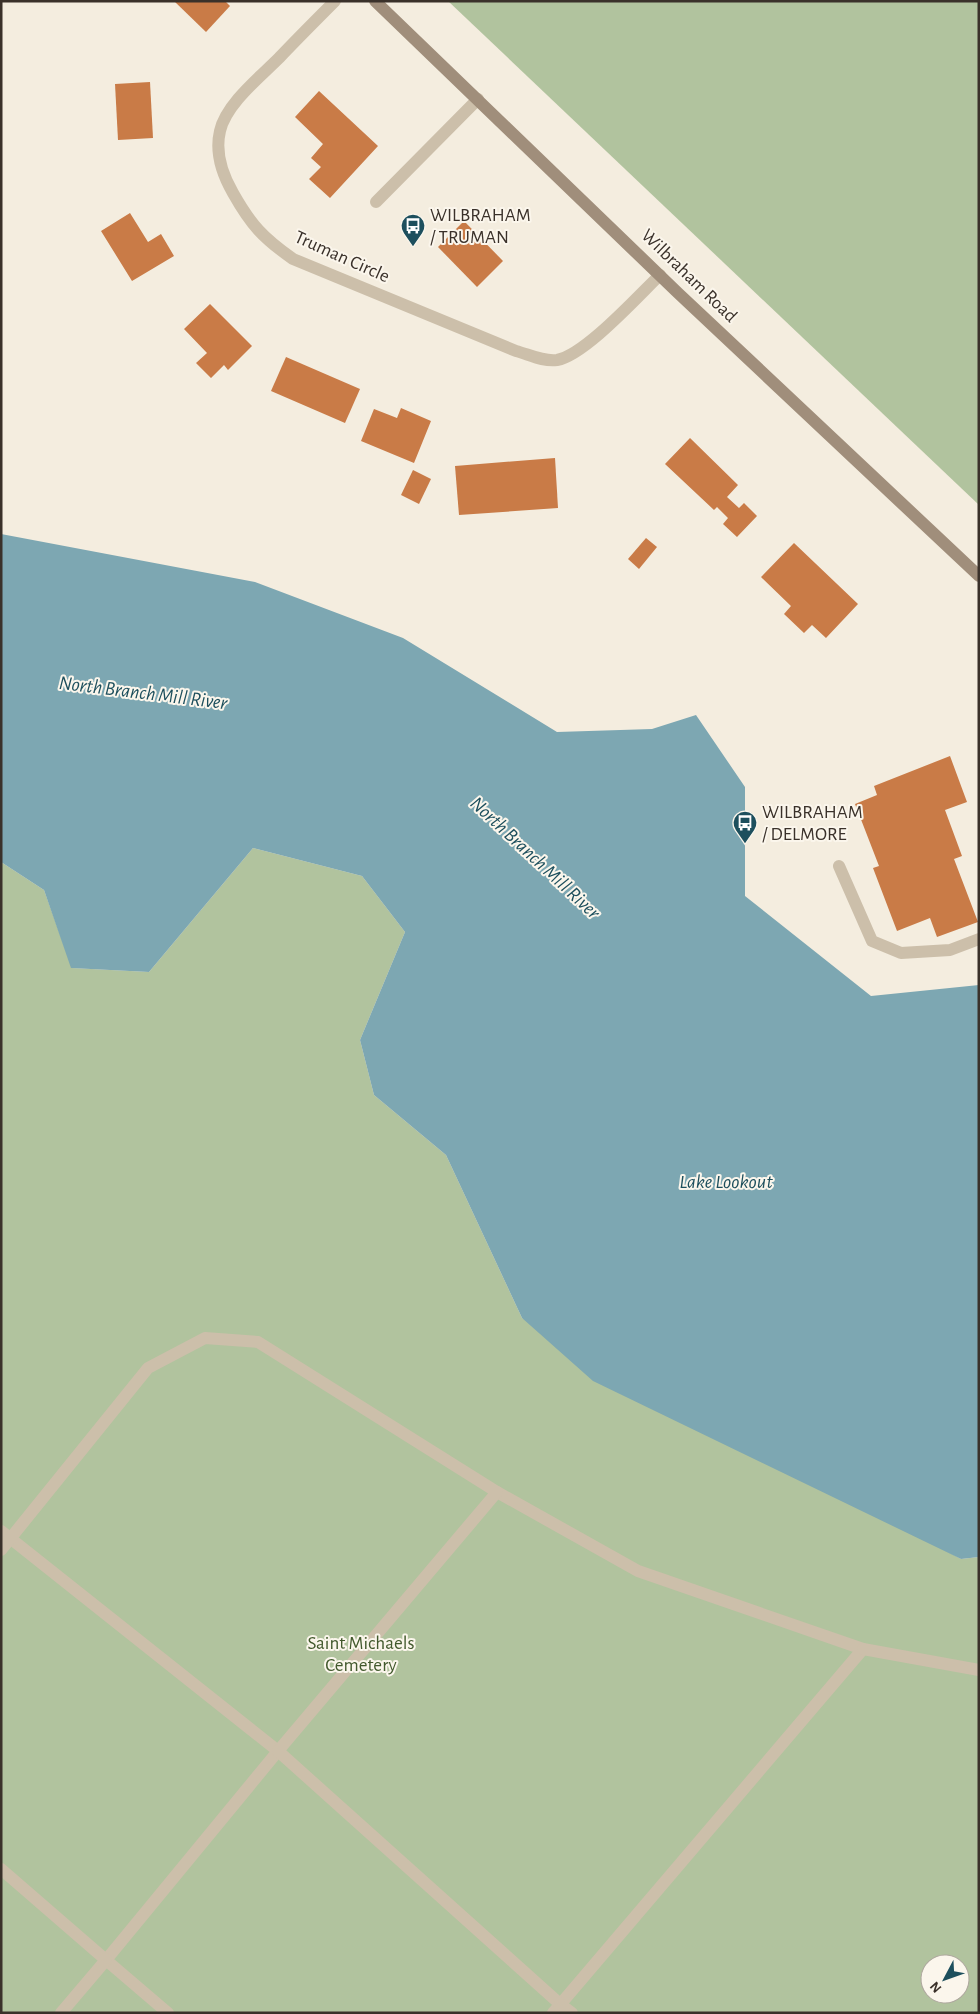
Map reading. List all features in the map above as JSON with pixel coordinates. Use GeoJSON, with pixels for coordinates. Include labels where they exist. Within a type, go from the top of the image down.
{"type":"FeatureCollection","features":[{"type":"Feature","properties":{"kind":"main road","name":"Wilbraham Road"},"geometry":{"type":"LineString","coordinates":[[375,1],[660,275],[979,576]]}},
{"type":"Feature","properties":{"kind":"street","name":"Truman Circle"},"geometry":{"type":"LineString","coordinates":[[335,1],[241,95],[225,118],[220,130],[219,153],[225,177],[244,212],[262,236],[293,259],[516,350],[543,359],[556,360],[584,345],[660,275]]}},
{"type":"Feature","properties":{"kind":"street"},"geometry":{"type":"LineString","coordinates":[[376,202],[478,99]]}},
{"type":"Feature","properties":{"kind":"street"},"geometry":{"type":"LineString","coordinates":[[839,866],[872,940],[901,953],[950,950],[979,939]]}},
{"type":"Feature","properties":{"kind":"street"},"geometry":{"type":"LineString","coordinates":[[1,1550],[6,1535],[148,1368],[205,1338],[258,1342],[497,1492],[638,1571],[863,1649],[979,1670]]}},
{"type":"Feature","properties":{"kind":"street"},"geometry":{"type":"LineString","coordinates":[[60,2013],[497,1492]]}},
{"type":"Feature","properties":{"kind":"street"},"geometry":{"type":"LineString","coordinates":[[6,1535],[278,1751],[556,2008],[572,2013]]}},
{"type":"Feature","properties":{"kind":"street"},"geometry":{"type":"LineString","coordinates":[[556,2008],[863,1649]]}},
{"type":"Feature","properties":{"kind":"street"},"geometry":{"type":"LineString","coordinates":[[1,1869],[168,2013]]}},
{"type":"Feature","properties":{"kind":"green space"},"geometry":{"type":"Polygon","coordinates":[[[448,1],[979,1],[979,505],[448,1]]]}},
{"type":"Feature","properties":{"kind":"green space","name":"Saint Michaels Cemetery"},"geometry":{"type":"Polygon","coordinates":[[[253,848],[362,876],[405,932],[360,1040],[374,1095],[446,1155],[522,1318],[961,1559],[979,1557],[979,2013],[1,2013],[1,862],[44,890],[72,968],[149,972],[253,848]]]}},
{"type":"Feature","properties":{"kind":"water","name":"Lake Lookout"},"geometry":{"type":"Polygon","coordinates":[[[1,534],[255,582],[403,638],[557,732],[652,729],[696,715],[745,787],[745,896],[871,996],[979,985],[979,1557],[961,1559],[593,1381],[522,1318],[446,1155],[374,1095],[360,1040],[405,932],[362,876],[253,848],[149,972],[71,968],[44,890],[1,862],[1,534]]]}},
{"type":"Feature","properties":{"kind":"building"},"geometry":{"type":"Polygon","coordinates":[[[174,1],[225,1],[230,6],[206,32],[174,1]]]}},
{"type":"Feature","properties":{"kind":"building"},"geometry":{"type":"Polygon","coordinates":[[[150,82],[153,138],[118,140],[115,84],[150,82]]]}},
{"type":"Feature","properties":{"kind":"building"},"geometry":{"type":"Polygon","coordinates":[[[319,91],[378,146],[330,198],[309,179],[321,167],[311,158],[323,144],[295,117],[319,91]]]}},
{"type":"Feature","properties":{"kind":"building"},"geometry":{"type":"Polygon","coordinates":[[[130,213],[148,242],[161,234],[174,256],[132,281],[101,231],[130,213]]]}},
{"type":"Feature","properties":{"kind":"building"},"geometry":{"type":"Polygon","coordinates":[[[464,221],[503,261],[477,287],[438,247],[464,221]]]}},
{"type":"Feature","properties":{"kind":"building"},"geometry":{"type":"Polygon","coordinates":[[[210,304],[252,346],[228,370],[224,365],[211,378],[196,363],[207,353],[184,329],[210,304]]]}},
{"type":"Feature","properties":{"kind":"building"},"geometry":{"type":"Polygon","coordinates":[[[286,357],[360,389],[345,423],[271,391],[286,357]]]}},
{"type":"Feature","properties":{"kind":"building"},"geometry":{"type":"Polygon","coordinates":[[[401,408],[431,421],[414,463],[361,441],[374,409],[397,418],[401,408]]]}},
{"type":"Feature","properties":{"kind":"building"},"geometry":{"type":"Polygon","coordinates":[[[690,438],[738,485],[727,497],[739,508],[744,503],[757,516],[737,537],[723,524],[728,518],[717,507],[714,510],[665,464],[690,438]]]}},
{"type":"Feature","properties":{"kind":"building"},"geometry":{"type":"Polygon","coordinates":[[[555,458],[558,508],[459,515],[455,466],[555,458]]]}},
{"type":"Feature","properties":{"kind":"building"},"geometry":{"type":"Polygon","coordinates":[[[413,470],[431,479],[419,504],[401,495],[413,470]]]}},
{"type":"Feature","properties":{"kind":"building"},"geometry":{"type":"Polygon","coordinates":[[[646,538],[657,547],[639,569],[628,559],[646,538]]]}},
{"type":"Feature","properties":{"kind":"building"},"geometry":{"type":"Polygon","coordinates":[[[794,543],[858,604],[826,638],[812,625],[804,633],[784,614],[791,606],[761,577],[794,543]]]}},
{"type":"Feature","properties":{"kind":"building"},"geometry":{"type":"Polygon","coordinates":[[[950,756],[967,802],[945,810],[962,856],[954,859],[978,922],[937,937],[930,918],[897,931],[873,868],[879,866],[855,804],[877,795],[874,786],[950,756]]]}},
{"type":"Feature","properties":{"kind":"place","name":"WILBRAHAM / TRUMAN"},"geometry":{"type":"Point","coordinates":[413,247]}},
{"type":"Feature","properties":{"kind":"place","name":"WILBRAHAM / DELMORE"},"geometry":{"type":"Point","coordinates":[745,844]}},
{"type":"Feature","properties":{"kind":"water label","name":"North Branch Mill River"},"geometry":{"type":"Point","coordinates":[143,693]}},
{"type":"Feature","properties":{"kind":"water label","name":"North Branch Mill River"},"geometry":{"type":"Point","coordinates":[535,858]}}]}
